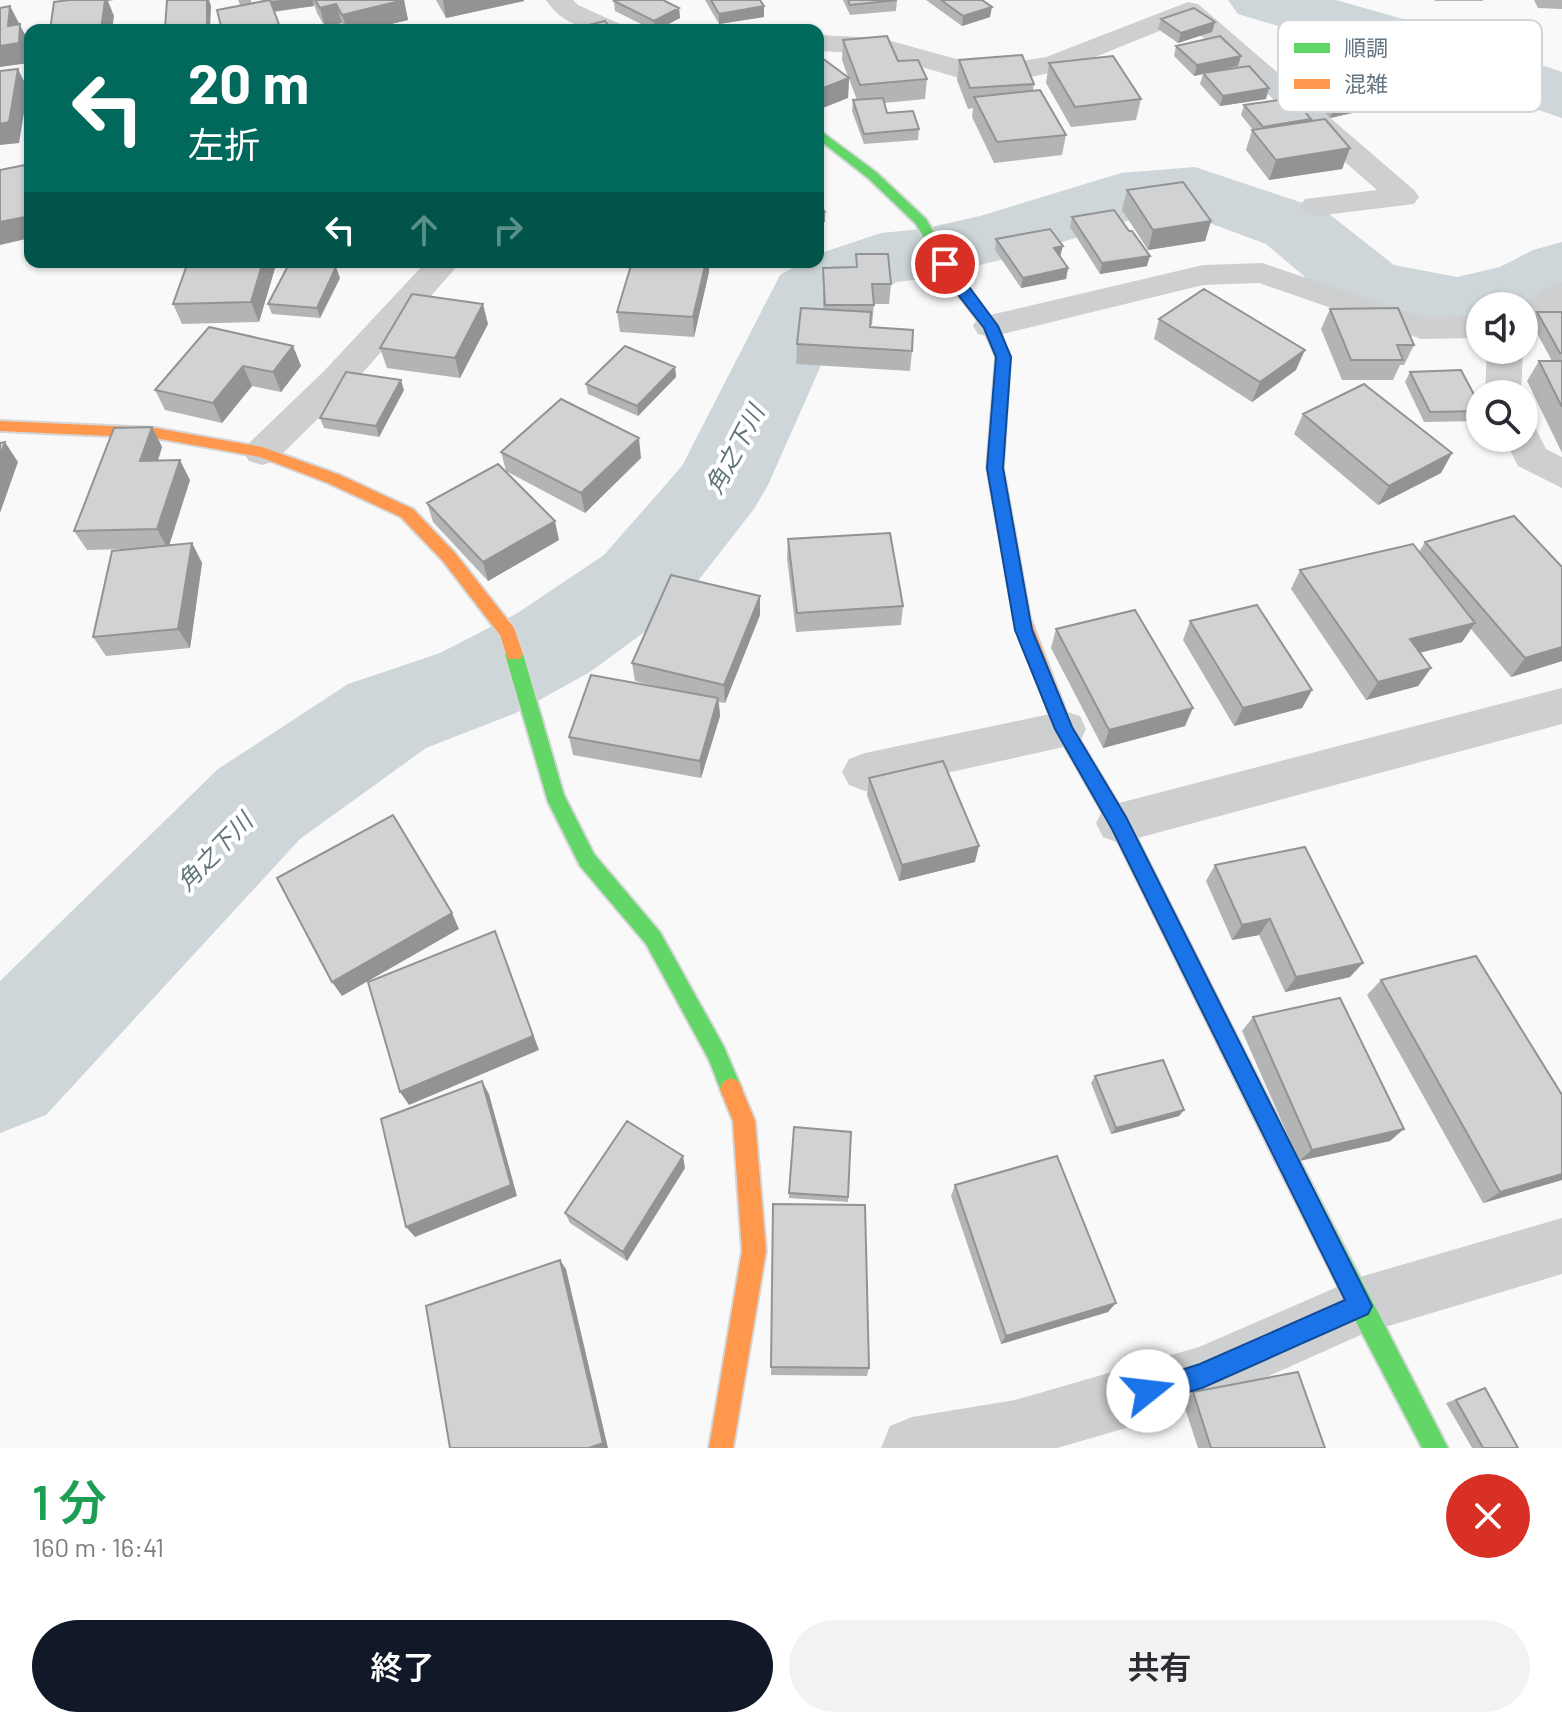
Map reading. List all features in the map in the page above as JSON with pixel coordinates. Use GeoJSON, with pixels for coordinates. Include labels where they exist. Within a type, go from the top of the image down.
{"type":"FeatureCollection","features":[{"type":"Feature","properties":{"kind":"street"},"geometry":{"type":"LineString","coordinates":[[559,0],[568,11],[597,24]]}},
{"type":"Feature","properties":{"kind":"street"},"geometry":{"type":"LineString","coordinates":[[824,43],[880,46],[959,69],[1021,70],[1053,64],[1188,10],[1278,88]]}},
{"type":"Feature","properties":{"kind":"street"},"geometry":{"type":"LineString","coordinates":[[1305,112],[1403,197],[1316,206]]}},
{"type":"Feature","properties":{"kind":"street"},"geometry":{"type":"LineString","coordinates":[[824,138],[872,175],[921,222],[957,284],[990,326],[1003,357],[995,468],[1024,630],[1064,729],[1119,823],[1360,1306],[1436,1448]]}},
{"type":"Feature","properties":{"kind":"street"},"geometry":{"type":"LineString","coordinates":[[262,452],[337,379],[439,268]]}},
{"type":"Feature","properties":{"kind":"street"},"geometry":{"type":"LineString","coordinates":[[990,326],[1203,275],[1262,273],[1421,328],[1466,327]]}},
{"type":"Feature","properties":{"kind":"street"},"geometry":{"type":"LineString","coordinates":[[1538,310],[1562,293]]}},
{"type":"Feature","properties":{"kind":"street"},"geometry":{"type":"LineString","coordinates":[[0,426],[155,433],[262,452],[334,479],[407,513],[449,557],[508,633],[555,796],[587,860],[653,938],[717,1054],[744,1121],[754,1251],[721,1448]]}},
{"type":"Feature","properties":{"kind":"street"},"geometry":{"type":"LineString","coordinates":[[1529,452],[1531,457],[1562,474]]}},
{"type":"Feature","properties":{"kind":"street"},"geometry":{"type":"LineString","coordinates":[[1119,823],[1562,706]]}},
{"type":"Feature","properties":{"kind":"street"},"geometry":{"type":"LineString","coordinates":[[865,772],[1064,729]]}},
{"type":"Feature","properties":{"kind":"street"},"geometry":{"type":"LineString","coordinates":[[912,1448],[1015,1430],[1202,1376],[1360,1306],[1562,1246]]}},
{"type":"Feature","properties":{"kind":"building"},"geometry":{"type":"Polygon","coordinates":[[[105,0],[102,24],[51,24],[54,2],[105,0]]]}},
{"type":"Feature","properties":{"kind":"building"},"geometry":{"type":"Polygon","coordinates":[[[167,0],[207,0],[207,24],[165,24],[167,0]]]}},
{"type":"Feature","properties":{"kind":"building"},"geometry":{"type":"Polygon","coordinates":[[[270,0],[279,24],[220,24],[217,10],[270,0]]]}},
{"type":"Feature","properties":{"kind":"building"},"geometry":{"type":"Polygon","coordinates":[[[315,0],[404,0],[342,15],[336,4],[320,8],[315,0]]]}},
{"type":"Feature","properties":{"kind":"building"},"geometry":{"type":"Polygon","coordinates":[[[616,0],[663,0],[679,8],[654,21],[616,0]]]}},
{"type":"Feature","properties":{"kind":"building"},"geometry":{"type":"Polygon","coordinates":[[[711,0],[760,0],[764,6],[719,14],[711,0]]]}},
{"type":"Feature","properties":{"kind":"building"},"geometry":{"type":"Polygon","coordinates":[[[848,0],[897,0],[850,5],[848,0]]]}},
{"type":"Feature","properties":{"kind":"building"},"geometry":{"type":"Polygon","coordinates":[[[941,0],[982,0],[992,7],[963,16],[941,0]]]}},
{"type":"Feature","properties":{"kind":"building"},"geometry":{"type":"Polygon","coordinates":[[[10,6],[8,26],[20,24],[19,43],[0,46],[0,8],[10,6]]]}},
{"type":"Feature","properties":{"kind":"building"},"geometry":{"type":"Polygon","coordinates":[[[1194,8],[1215,22],[1181,33],[1161,19],[1194,8]]]}},
{"type":"Feature","properties":{"kind":"building"},"geometry":{"type":"Polygon","coordinates":[[[887,36],[898,61],[918,60],[927,79],[860,85],[843,40],[887,36]]]}},
{"type":"Feature","properties":{"kind":"building"},"geometry":{"type":"Polygon","coordinates":[[[1220,36],[1241,56],[1197,65],[1176,46],[1220,36]]]}},
{"type":"Feature","properties":{"kind":"building"},"geometry":{"type":"Polygon","coordinates":[[[1022,55],[1034,84],[970,88],[959,60],[1022,55]]]}},
{"type":"Feature","properties":{"kind":"building"},"geometry":{"type":"Polygon","coordinates":[[[1113,56],[1141,99],[1075,107],[1049,63],[1113,56]]]}},
{"type":"Feature","properties":{"kind":"building"},"geometry":{"type":"Polygon","coordinates":[[[824,59],[849,78],[824,88],[824,59]]]}},
{"type":"Feature","properties":{"kind":"building"},"geometry":{"type":"Polygon","coordinates":[[[1249,66],[1269,88],[1223,96],[1203,73],[1249,66]]]}},
{"type":"Feature","properties":{"kind":"building"},"geometry":{"type":"Polygon","coordinates":[[[18,69],[9,122],[0,124],[0,71],[18,69]]]}},
{"type":"Feature","properties":{"kind":"building"},"geometry":{"type":"Polygon","coordinates":[[[1040,90],[1066,135],[997,142],[974,97],[1040,90]]]}},
{"type":"Feature","properties":{"kind":"building"},"geometry":{"type":"Polygon","coordinates":[[[883,98],[887,113],[913,111],[919,129],[864,134],[853,100],[883,98]]]}},
{"type":"Feature","properties":{"kind":"building"},"geometry":{"type":"Polygon","coordinates":[[[1278,100],[1278,112],[1305,112],[1311,119],[1263,127],[1244,105],[1278,100]]]}},
{"type":"Feature","properties":{"kind":"building"},"geometry":{"type":"Polygon","coordinates":[[[1325,119],[1350,148],[1276,160],[1252,130],[1325,119]]]}},
{"type":"Feature","properties":{"kind":"building"},"geometry":{"type":"Polygon","coordinates":[[[24,165],[24,217],[0,222],[0,170],[24,165]]]}},
{"type":"Feature","properties":{"kind":"building"},"geometry":{"type":"Polygon","coordinates":[[[1183,182],[1211,221],[1153,230],[1127,190],[1183,182]]]}},
{"type":"Feature","properties":{"kind":"building"},"geometry":{"type":"Polygon","coordinates":[[[1114,210],[1150,256],[1102,263],[1072,217],[1114,210]]]}},
{"type":"Feature","properties":{"kind":"building"},"geometry":{"type":"Polygon","coordinates":[[[1050,229],[1063,246],[1054,248],[1068,268],[1023,278],[996,239],[1050,229]]]}},
{"type":"Feature","properties":{"kind":"building"},"geometry":{"type":"Polygon","coordinates":[[[856,254],[888,254],[891,284],[872,284],[874,305],[825,305],[823,268],[857,267],[856,254]]]}},
{"type":"Feature","properties":{"kind":"building"},"geometry":{"type":"Polygon","coordinates":[[[186,268],[261,268],[251,302],[173,304],[186,268]]]}},
{"type":"Feature","properties":{"kind":"building"},"geometry":{"type":"Polygon","coordinates":[[[287,268],[336,268],[317,308],[268,304],[287,268]]]}},
{"type":"Feature","properties":{"kind":"building"},"geometry":{"type":"Polygon","coordinates":[[[630,268],[705,268],[693,317],[617,312],[630,268]]]}},
{"type":"Feature","properties":{"kind":"building"},"geometry":{"type":"Polygon","coordinates":[[[1204,289],[1305,350],[1260,382],[1159,319],[1204,289]]]}},
{"type":"Feature","properties":{"kind":"building"},"geometry":{"type":"Polygon","coordinates":[[[412,294],[483,304],[455,358],[380,348],[412,294]]]}},
{"type":"Feature","properties":{"kind":"building"},"geometry":{"type":"Polygon","coordinates":[[[801,308],[871,312],[870,327],[913,330],[912,351],[797,344],[801,308]]]}},
{"type":"Feature","properties":{"kind":"building"},"geometry":{"type":"Polygon","coordinates":[[[1398,308],[1414,345],[1397,345],[1403,360],[1351,360],[1330,309],[1398,308]]]}},
{"type":"Feature","properties":{"kind":"building"},"geometry":{"type":"Polygon","coordinates":[[[1538,312],[1562,312],[1560,353],[1538,314],[1538,312]]]}},
{"type":"Feature","properties":{"kind":"building"},"geometry":{"type":"Polygon","coordinates":[[[209,327],[293,346],[273,372],[243,366],[213,403],[155,390],[209,327]]]}},
{"type":"Feature","properties":{"kind":"building"},"geometry":{"type":"Polygon","coordinates":[[[625,346],[675,367],[637,406],[586,384],[625,346]]]}},
{"type":"Feature","properties":{"kind":"building"},"geometry":{"type":"Polygon","coordinates":[[[1539,361],[1562,361],[1562,407],[1539,361]]]}},
{"type":"Feature","properties":{"kind":"building"},"geometry":{"type":"Polygon","coordinates":[[[1461,370],[1466,380],[1466,411],[1430,412],[1410,372],[1461,370]]]}},
{"type":"Feature","properties":{"kind":"building"},"geometry":{"type":"Polygon","coordinates":[[[346,372],[401,380],[376,426],[320,418],[346,372]]]}},
{"type":"Feature","properties":{"kind":"building"},"geometry":{"type":"Polygon","coordinates":[[[1364,384],[1452,453],[1389,486],[1303,414],[1364,384]]]}},
{"type":"Feature","properties":{"kind":"building"},"geometry":{"type":"Polygon","coordinates":[[[561,399],[639,438],[581,493],[501,452],[561,399]]]}},
{"type":"Feature","properties":{"kind":"building"},"geometry":{"type":"Polygon","coordinates":[[[152,427],[140,461],[180,460],[157,529],[74,531],[114,428],[152,427]]]}},
{"type":"Feature","properties":{"kind":"building"},"geometry":{"type":"Polygon","coordinates":[[[498,464],[555,521],[483,562],[427,503],[498,464]]]}},
{"type":"Feature","properties":{"kind":"building"},"geometry":{"type":"Polygon","coordinates":[[[1514,516],[1562,567],[1562,647],[1525,658],[1425,542],[1514,516]]]}},
{"type":"Feature","properties":{"kind":"building"},"geometry":{"type":"Polygon","coordinates":[[[890,533],[903,606],[797,613],[788,539],[890,533]]]}},
{"type":"Feature","properties":{"kind":"building"},"geometry":{"type":"Polygon","coordinates":[[[192,543],[178,629],[93,637],[112,551],[192,543]]]}},
{"type":"Feature","properties":{"kind":"building"},"geometry":{"type":"Polygon","coordinates":[[[1413,544],[1475,623],[1410,639],[1431,668],[1378,682],[1300,570],[1413,544]]]}},
{"type":"Feature","properties":{"kind":"building"},"geometry":{"type":"Polygon","coordinates":[[[671,575],[760,596],[724,685],[632,663],[671,575]]]}},
{"type":"Feature","properties":{"kind":"building"},"geometry":{"type":"Polygon","coordinates":[[[1257,605],[1312,690],[1243,708],[1190,621],[1257,605]]]}},
{"type":"Feature","properties":{"kind":"building"},"geometry":{"type":"Polygon","coordinates":[[[1135,610],[1193,708],[1109,730],[1056,629],[1135,610]]]}},
{"type":"Feature","properties":{"kind":"building"},"geometry":{"type":"Polygon","coordinates":[[[591,675],[718,698],[700,761],[569,737],[591,675]]]}},
{"type":"Feature","properties":{"kind":"building"},"geometry":{"type":"Polygon","coordinates":[[[943,761],[979,846],[902,865],[869,778],[943,761]]]}},
{"type":"Feature","properties":{"kind":"building"},"geometry":{"type":"Polygon","coordinates":[[[393,815],[452,913],[332,982],[277,878],[393,815]]]}},
{"type":"Feature","properties":{"kind":"building"},"geometry":{"type":"Polygon","coordinates":[[[1305,847],[1363,963],[1296,977],[1270,919],[1242,925],[1215,865],[1305,847]]]}},
{"type":"Feature","properties":{"kind":"building"},"geometry":{"type":"Polygon","coordinates":[[[495,931],[533,1036],[400,1092],[368,982],[495,931]]]}},
{"type":"Feature","properties":{"kind":"building"},"geometry":{"type":"Polygon","coordinates":[[[1476,956],[1562,1095],[1562,1174],[1500,1192],[1381,980],[1476,956]]]}},
{"type":"Feature","properties":{"kind":"building"},"geometry":{"type":"Polygon","coordinates":[[[1340,998],[1404,1129],[1312,1150],[1253,1017],[1340,998]]]}},
{"type":"Feature","properties":{"kind":"building"},"geometry":{"type":"Polygon","coordinates":[[[1163,1060],[1184,1110],[1116,1128],[1095,1076],[1163,1060]]]}},
{"type":"Feature","properties":{"kind":"building"},"geometry":{"type":"Polygon","coordinates":[[[482,1081],[511,1185],[406,1227],[381,1119],[482,1081]]]}},
{"type":"Feature","properties":{"kind":"building"},"geometry":{"type":"Polygon","coordinates":[[[627,1121],[683,1156],[623,1252],[565,1213],[627,1121]]]}},
{"type":"Feature","properties":{"kind":"building"},"geometry":{"type":"Polygon","coordinates":[[[794,1127],[851,1132],[848,1197],[789,1193],[794,1127]]]}},
{"type":"Feature","properties":{"kind":"building"},"geometry":{"type":"Polygon","coordinates":[[[1057,1156],[1116,1303],[1006,1336],[955,1185],[1057,1156]]]}},
{"type":"Feature","properties":{"kind":"building"},"geometry":{"type":"Polygon","coordinates":[[[773,1204],[865,1205],[869,1368],[771,1367],[773,1204]]]}},
{"type":"Feature","properties":{"kind":"building"},"geometry":{"type":"Polygon","coordinates":[[[560,1260],[603,1443],[589,1448],[450,1448],[426,1306],[560,1260]]]}},
{"type":"Feature","properties":{"kind":"building"},"geometry":{"type":"Polygon","coordinates":[[[1298,1372],[1325,1448],[1211,1448],[1193,1392],[1298,1372]]]}},
{"type":"Feature","properties":{"kind":"building"},"geometry":{"type":"Polygon","coordinates":[[[1485,1388],[1518,1448],[1483,1448],[1456,1400],[1485,1388]]]}},
{"type":"Feature","properties":{"kind":"waterway","name":"角之下川"},"geometry":{"type":"LineString","coordinates":[[1262,0],[1331,20]]}},
{"type":"Feature","properties":{"kind":"waterway","name":"角之下川"},"geometry":{"type":"LineString","coordinates":[[1542,89],[1562,96]]}},
{"type":"Feature","properties":{"kind":"waterway","name":"角之下川"},"geometry":{"type":"LineString","coordinates":[[0,1070],[259,804],[387,716],[478,683],[553,643],[640,582],[720,485],[810,294],[843,274],[881,258],[922,254],[1000,236],[1121,197],[1195,191],[1295,227],[1368,286],[1457,304],[1526,288],[1562,268]]}},
{"type":"Feature","properties":{"kind":"traffic: fast"},"geometry":{"type":"LineString","coordinates":[[824,138],[872,175],[921,222],[957,284],[990,326],[1003,357],[995,468],[1022,618]]}},
{"type":"Feature","properties":{"kind":"traffic: fast"},"geometry":{"type":"LineString","coordinates":[[514,654],[555,796],[587,860],[653,938],[717,1054],[731,1089]]}},
{"type":"Feature","properties":{"kind":"traffic: fast"},"geometry":{"type":"LineString","coordinates":[[1280,1146],[1436,1448]]}},
{"type":"Feature","properties":{"kind":"traffic: slow"},"geometry":{"type":"LineString","coordinates":[[0,426],[155,433],[262,452],[334,479],[407,513],[449,557],[508,633],[514,654]]}},
{"type":"Feature","properties":{"kind":"traffic: slow"},"geometry":{"type":"LineString","coordinates":[[1022,618],[1064,729],[1119,823],[1280,1146]]}},
{"type":"Feature","properties":{"kind":"traffic: slow"},"geometry":{"type":"LineString","coordinates":[[721,1448],[754,1251],[744,1121],[731,1089]]}},
{"type":"Feature","properties":{"kind":"route"},"geometry":{"type":"LineString","coordinates":[[945,264],[990,326],[1003,357],[995,468],[1024,630],[1064,729],[1119,823],[1360,1306],[1202,1376],[1148,1391]]}}]}
